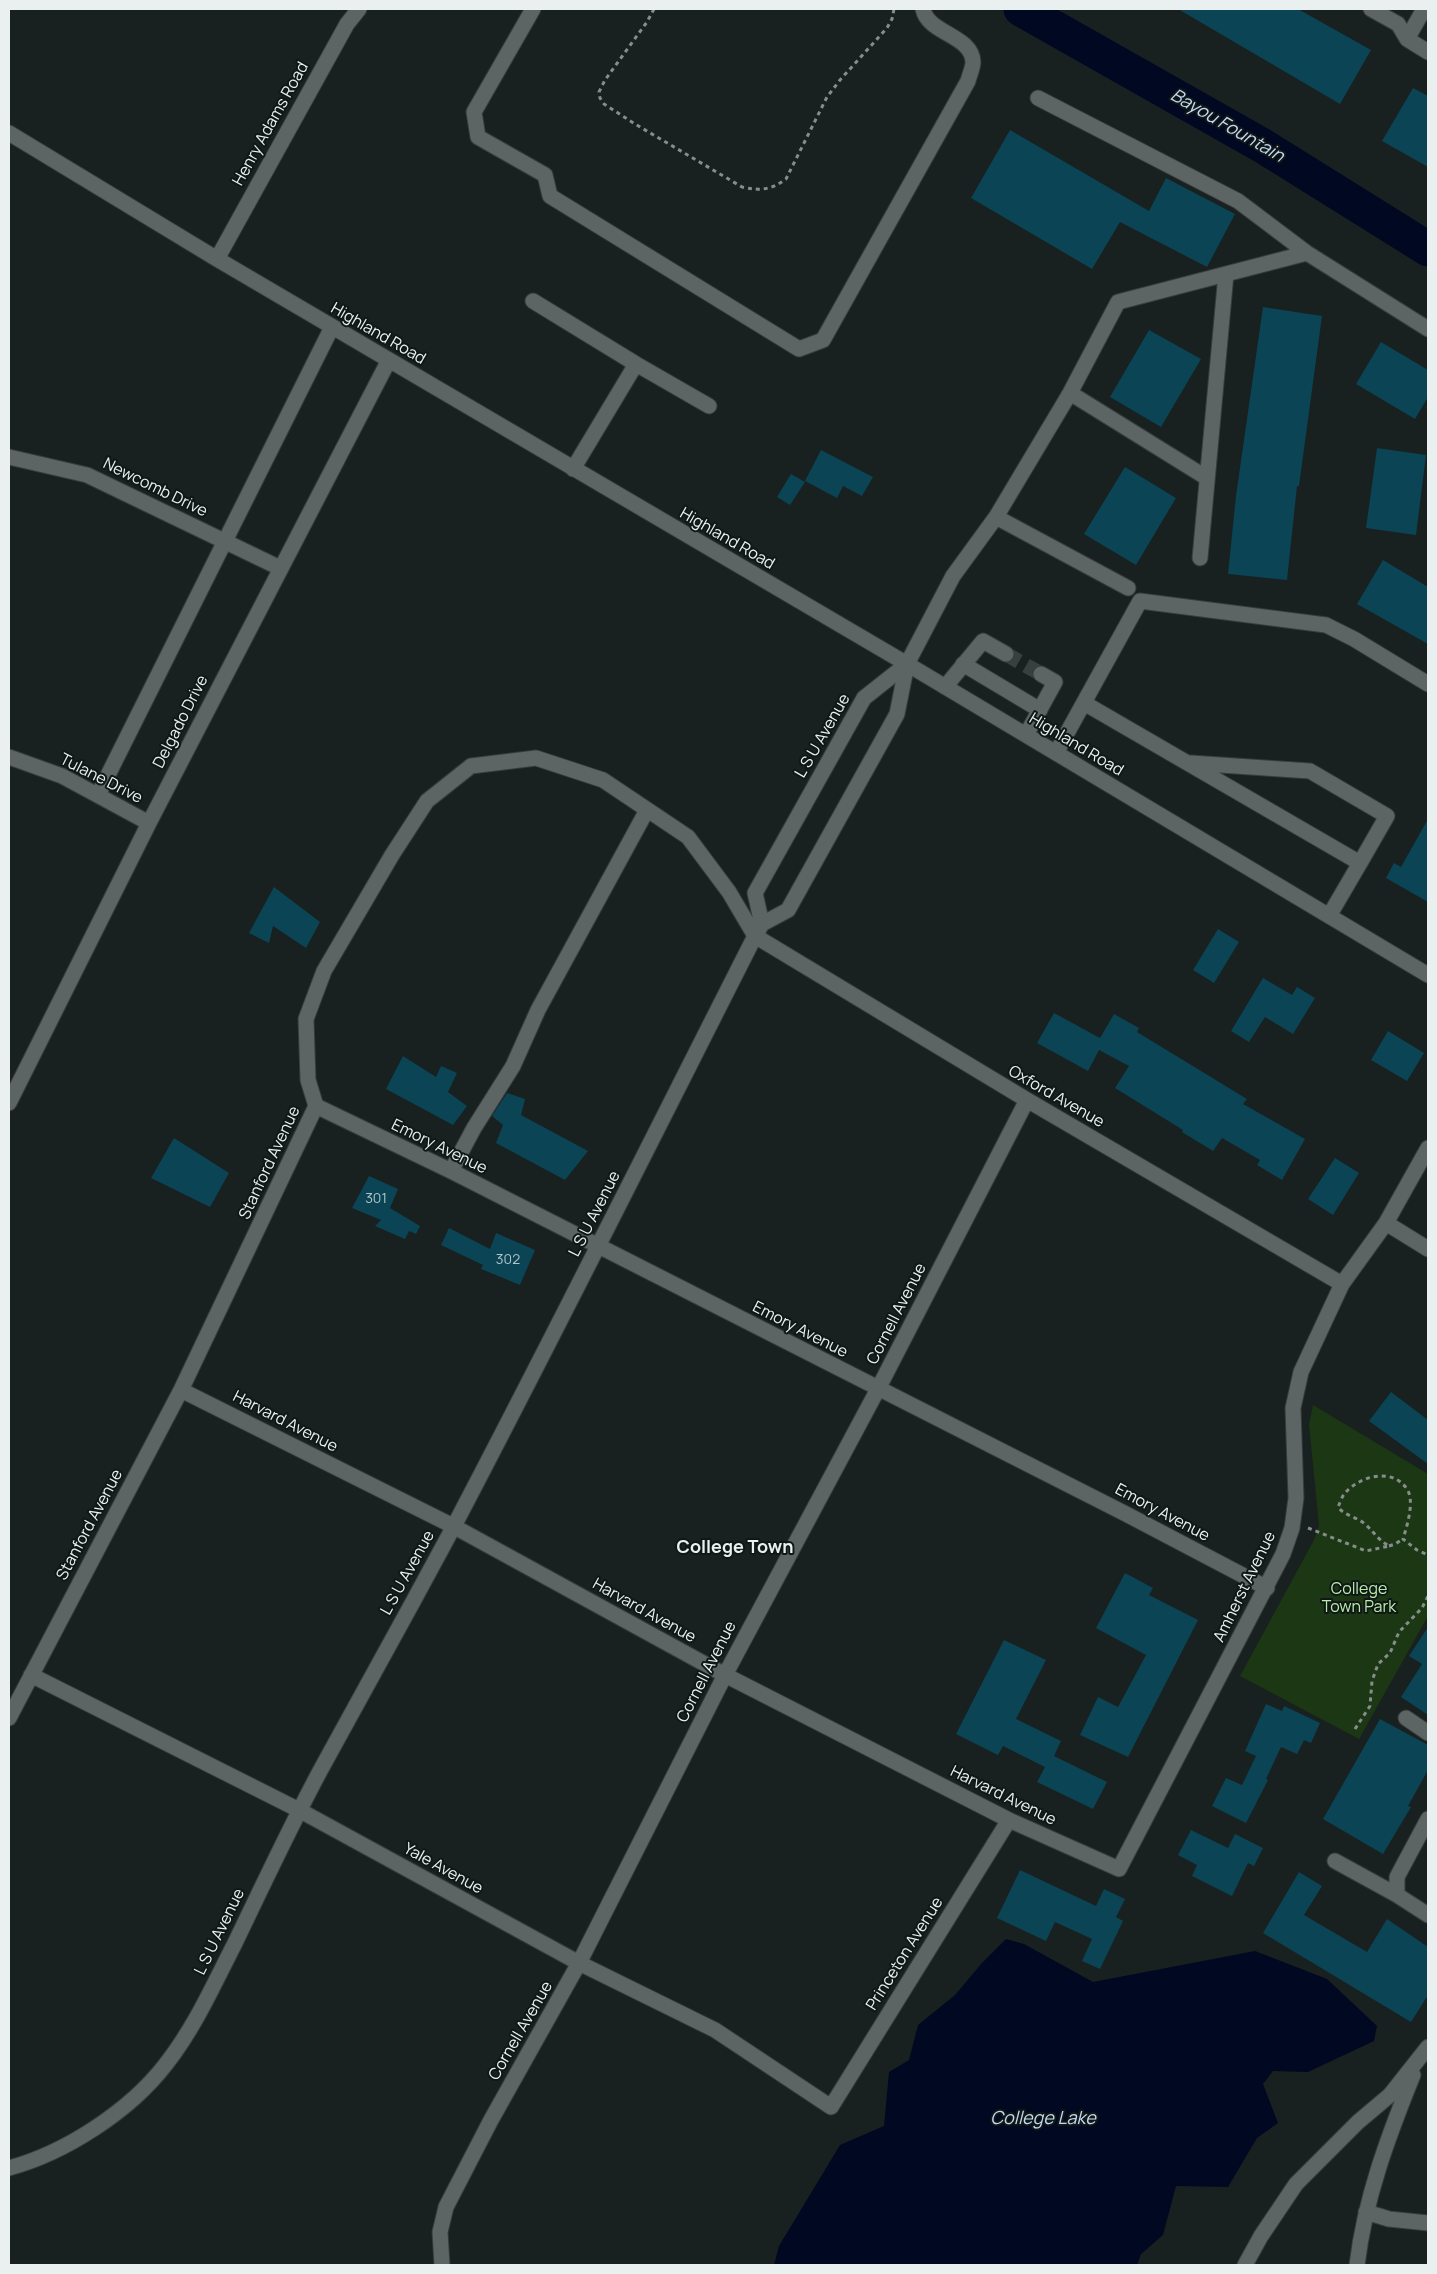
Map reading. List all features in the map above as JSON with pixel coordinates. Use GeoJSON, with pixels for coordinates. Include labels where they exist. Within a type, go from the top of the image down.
{"type":"FeatureCollection","features":[{"type":"Feature","properties":{"kind":"street","name":"Henry Adams Road"},"geometry":{"type":"LineString","coordinates":[[217,259],[347,24],[359,9]]}},
{"type":"Feature","properties":{"kind":"street"},"geometry":{"type":"LineString","coordinates":[[533,9],[474,112],[478,137],[545,175],[550,196],[798,349],[823,340],[968,81],[973,62],[969,52],[962,42],[939,30],[924,15],[923,9]]}},
{"type":"Feature","properties":{"kind":"street"},"geometry":{"type":"LineString","coordinates":[[1371,9],[1398,24],[1407,39],[1428,52]]}},
{"type":"Feature","properties":{"kind":"street"},"geometry":{"type":"LineString","coordinates":[[1407,39],[1424,9]]}},
{"type":"Feature","properties":{"kind":"street"},"geometry":{"type":"LineString","coordinates":[[1038,98],[1238,201],[1307,253],[1428,329]]}},
{"type":"Feature","properties":{"kind":"street","name":"Highland Road"},"geometry":{"type":"LineString","coordinates":[[9,133],[217,259],[907,664],[1428,975]]}},
{"type":"Feature","properties":{"kind":"street"},"geometry":{"type":"LineString","coordinates":[[758,930],[788,910],[897,714],[907,664],[953,576],[996,517],[1070,393],[1118,302],[1307,253]]}},
{"type":"Feature","properties":{"kind":"street"},"geometry":{"type":"LineString","coordinates":[[1200,558],[1226,274]]}},
{"type":"Feature","properties":{"kind":"street"},"geometry":{"type":"LineString","coordinates":[[533,301],[709,406]]}},
{"type":"Feature","properties":{"kind":"street"},"geometry":{"type":"LineString","coordinates":[[98,795],[332,327]]}},
{"type":"Feature","properties":{"kind":"street","name":"Delgado Drive"},"geometry":{"type":"LineString","coordinates":[[9,1103],[149,823],[280,568],[390,360]]}},
{"type":"Feature","properties":{"kind":"street"},"geometry":{"type":"LineString","coordinates":[[572,469],[636,364]]}},
{"type":"Feature","properties":{"kind":"street"},"geometry":{"type":"LineString","coordinates":[[1070,393],[1207,478]]}},
{"type":"Feature","properties":{"kind":"street","name":"Newcomb Drive"},"geometry":{"type":"LineString","coordinates":[[9,457],[87,475],[280,568]]}},
{"type":"Feature","properties":{"kind":"street"},"geometry":{"type":"LineString","coordinates":[[996,517],[1128,588]]}},
{"type":"Feature","properties":{"kind":"street"},"geometry":{"type":"LineString","coordinates":[[1056,753],[1140,601],[1326,625],[1354,638],[1428,684]]}},
{"type":"Feature","properties":{"kind":"street"},"geometry":{"type":"LineString","coordinates":[[945,687],[982,641],[1006,654]]}},
{"type":"Feature","properties":{"kind":"street","name":"L S U Avenue"},"geometry":{"type":"LineString","coordinates":[[9,2168],[51,2152],[91,2130],[121,2109],[166,2065],[209,1996],[299,1810],[453,1526],[758,930],[755,893],[864,698],[907,664]]}},
{"type":"Feature","properties":{"kind":"street"},"geometry":{"type":"LineString","coordinates":[[963,664],[1040,710]]}},
{"type":"Feature","properties":{"kind":"street"},"geometry":{"type":"LineString","coordinates":[[1026,735],[1055,682],[1041,674]]}},
{"type":"Feature","properties":{"kind":"street"},"geometry":{"type":"LineString","coordinates":[[1084,703],[1360,863]]}},
{"type":"Feature","properties":{"kind":"street","name":"Tulane Drive"},"geometry":{"type":"LineString","coordinates":[[9,757],[62,776],[149,823]]}},
{"type":"Feature","properties":{"kind":"street","name":"Stanford Avenue"},"geometry":{"type":"LineString","coordinates":[[9,1718],[181,1390],[316,1106],[308,1080],[306,1019],[324,971],[392,855],[427,801],[471,766],[536,758],[603,780],[688,837],[758,930]]}},
{"type":"Feature","properties":{"kind":"street"},"geometry":{"type":"LineString","coordinates":[[1186,762],[1310,771],[1387,816],[1329,916]]}},
{"type":"Feature","properties":{"kind":"street"},"geometry":{"type":"LineString","coordinates":[[451,1171],[474,1128],[513,1066],[538,1010],[648,810]]}},
{"type":"Feature","properties":{"kind":"street","name":"Oxford Avenue"},"geometry":{"type":"LineString","coordinates":[[758,930],[1027,1100],[1342,1284]]}},
{"type":"Feature","properties":{"kind":"street","name":"Cornell Avenue"},"geometry":{"type":"LineString","coordinates":[[442,2265],[440,2232],[446,2207],[490,2120],[579,1964],[725,1675],[878,1389],[1027,1100]]}},
{"type":"Feature","properties":{"kind":"street","name":"Emory Avenue"},"geometry":{"type":"LineString","coordinates":[[316,1106],[451,1171],[597,1247],[1126,1514],[1267,1588]]}},
{"type":"Feature","properties":{"kind":"street","name":"Amherst Avenue"},"geometry":{"type":"LineString","coordinates":[[1119,1869],[1267,1588],[1292,1528],[1296,1467],[1293,1408],[1301,1372],[1342,1284],[1386,1223],[1428,1148]]}},
{"type":"Feature","properties":{"kind":"street"},"geometry":{"type":"LineString","coordinates":[[1386,1223],[1428,1250]]}},
{"type":"Feature","properties":{"kind":"street","name":"Harvard Avenue"},"geometry":{"type":"LineString","coordinates":[[181,1390],[453,1526],[725,1675],[1009,1820],[1119,1869]]}},
{"type":"Feature","properties":{"kind":"street","name":"Yale Avenue"},"geometry":{"type":"LineString","coordinates":[[31,1674],[299,1810],[579,1964],[715,2030],[831,2107]]}},
{"type":"Feature","properties":{"kind":"street"},"geometry":{"type":"LineString","coordinates":[[1406,1718],[1428,1732]]}},
{"type":"Feature","properties":{"kind":"street"},"geometry":{"type":"LineString","coordinates":[[1397,1895],[1397,1876],[1428,1819]]}},
{"type":"Feature","properties":{"kind":"street","name":"Princeton Avenue"},"geometry":{"type":"LineString","coordinates":[[831,2107],[1009,1820]]}},
{"type":"Feature","properties":{"kind":"street"},"geometry":{"type":"LineString","coordinates":[[1335,1861],[1397,1895],[1428,1915]]}},
{"type":"Feature","properties":{"kind":"street"},"geometry":{"type":"LineString","coordinates":[[1357,2265],[1366,2212],[1391,2130],[1415,2068],[1428,2047]]}},
{"type":"Feature","properties":{"kind":"street"},"geometry":{"type":"LineString","coordinates":[[1245,2265],[1265,2229],[1296,2184],[1358,2122],[1390,2096],[1428,2047]]}},
{"type":"Feature","properties":{"kind":"street"},"geometry":{"type":"LineString","coordinates":[[1366,2212],[1389,2218],[1428,2223]]}},
{"type":"Feature","properties":{"kind":"path"},"geometry":{"type":"LineString","coordinates":[[654,9],[647,22],[605,80],[599,92],[600,98],[604,104],[635,124],[742,187],[759,191],[774,188],[786,179],[794,167],[827,97],[887,28],[892,19],[894,9]]}},
{"type":"Feature","properties":{"kind":"path"},"geometry":{"type":"LineString","coordinates":[[1292,1528],[1318,1531],[1366,1551],[1389,1546],[1395,1544],[1403,1539],[1410,1502],[1408,1489],[1393,1477],[1381,1474],[1364,1480],[1344,1493],[1338,1507],[1342,1512],[1364,1524],[1379,1541],[1389,1546]]}},
{"type":"Feature","properties":{"kind":"path"},"geometry":{"type":"LineString","coordinates":[[1403,1539],[1417,1550],[1428,1554]]}},
{"type":"Feature","properties":{"kind":"path"},"geometry":{"type":"LineString","coordinates":[[1355,1729],[1370,1706],[1372,1682],[1378,1664],[1390,1653],[1399,1632],[1422,1608],[1428,1596]]}},
{"type":"Feature","properties":{"kind":"green space","name":"College Town Park"},"geometry":{"type":"Polygon","coordinates":[[[1313,1405],[1428,1474],[1428,1616],[1359,1739],[1240,1676],[1314,1540],[1319,1526],[1309,1424],[1313,1405]]]}},
{"type":"Feature","properties":{"kind":"water","name":"College Lake"},"geometry":{"type":"Polygon","coordinates":[[[1006,1939],[1024,1944],[1093,1982],[1255,1951],[1327,1979],[1377,2026],[1374,2041],[1308,2072],[1273,2071],[1263,2084],[1278,2123],[1257,2138],[1228,2187],[1176,2186],[1163,2235],[1141,2254],[1137,2265],[774,2265],[779,2246],[840,2145],[884,2126],[889,2072],[909,2060],[918,2025],[955,1995],[982,1963],[1006,1939]]]}},
{"type":"Feature","properties":{"kind":"building"},"geometry":{"type":"Polygon","coordinates":[[[1178,9],[1298,9],[1371,50],[1340,104],[1178,9]]]}},
{"type":"Feature","properties":{"kind":"building"},"geometry":{"type":"Polygon","coordinates":[[[1413,88],[1428,96],[1428,167],[1382,141],[1413,88]]]}},
{"type":"Feature","properties":{"kind":"building"},"geometry":{"type":"Polygon","coordinates":[[[1010,130],[1149,211],[1166,178],[1235,214],[1207,267],[1120,222],[1092,269],[971,198],[1010,130]]]}},
{"type":"Feature","properties":{"kind":"building"},"geometry":{"type":"Polygon","coordinates":[[[1263,307],[1322,316],[1299,486],[1297,486],[1287,580],[1228,574],[1236,496],[1263,307]]]}},
{"type":"Feature","properties":{"kind":"building"},"geometry":{"type":"Polygon","coordinates":[[[1149,330],[1201,359],[1161,427],[1110,397],[1149,330]]]}},
{"type":"Feature","properties":{"kind":"building"},"geometry":{"type":"Polygon","coordinates":[[[1381,342],[1428,370],[1428,397],[1415,419],[1356,384],[1381,342]]]}},
{"type":"Feature","properties":{"kind":"building"},"geometry":{"type":"Polygon","coordinates":[[[1377,448],[1426,455],[1416,535],[1366,528],[1377,448]]]}},
{"type":"Feature","properties":{"kind":"building"},"geometry":{"type":"Polygon","coordinates":[[[821,450],[873,477],[862,496],[843,486],[837,498],[805,481],[821,450]]]}},
{"type":"Feature","properties":{"kind":"building"},"geometry":{"type":"Polygon","coordinates":[[[1125,467],[1176,498],[1136,565],[1084,534],[1125,467]]]}},
{"type":"Feature","properties":{"kind":"building"},"geometry":{"type":"Polygon","coordinates":[[[791,474],[805,482],[790,505],[777,497],[791,474]]]}},
{"type":"Feature","properties":{"kind":"building"},"geometry":{"type":"Polygon","coordinates":[[[1383,560],[1428,587],[1428,644],[1357,604],[1383,560]]]}},
{"type":"Feature","properties":{"kind":"building"},"geometry":{"type":"Polygon","coordinates":[[[1428,819],[1428,902],[1386,878],[1394,863],[1401,867],[1428,819]]]}},
{"type":"Feature","properties":{"kind":"building"},"geometry":{"type":"Polygon","coordinates":[[[274,887],[320,922],[306,948],[273,926],[269,943],[249,933],[274,887]]]}},
{"type":"Feature","properties":{"kind":"building"},"geometry":{"type":"Polygon","coordinates":[[[1218,929],[1239,942],[1214,983],[1193,970],[1218,929]]]}},
{"type":"Feature","properties":{"kind":"building"},"geometry":{"type":"Polygon","coordinates":[[[1263,978],[1292,995],[1297,987],[1315,998],[1293,1034],[1265,1017],[1249,1042],[1231,1031],[1263,978]]]}},
{"type":"Feature","properties":{"kind":"building"},"geometry":{"type":"Polygon","coordinates":[[[1054,1013],[1100,1038],[1114,1014],[1139,1028],[1137,1032],[1247,1099],[1243,1104],[1305,1139],[1282,1180],[1257,1165],[1260,1160],[1222,1138],[1213,1151],[1115,1088],[1129,1066],[1099,1050],[1088,1071],[1037,1043],[1054,1013]]]}},
{"type":"Feature","properties":{"kind":"building"},"geometry":{"type":"Polygon","coordinates":[[[1388,1031],[1424,1053],[1407,1081],[1371,1060],[1388,1031]]]}},
{"type":"Feature","properties":{"kind":"building"},"geometry":{"type":"Polygon","coordinates":[[[403,1056],[436,1077],[441,1066],[457,1073],[448,1092],[467,1106],[453,1125],[386,1089],[403,1056]]]}},
{"type":"Feature","properties":{"kind":"building"},"geometry":{"type":"Polygon","coordinates":[[[507,1093],[525,1099],[521,1115],[588,1151],[565,1180],[496,1143],[503,1125],[492,1116],[507,1093]]]}},
{"type":"Feature","properties":{"kind":"building"},"geometry":{"type":"Polygon","coordinates":[[[174,1138],[229,1173],[210,1207],[151,1178],[174,1138]]]}},
{"type":"Feature","properties":{"kind":"building"},"geometry":{"type":"Polygon","coordinates":[[[1335,1158],[1359,1173],[1333,1215],[1308,1199],[1335,1158]]]}},
{"type":"Feature","properties":{"kind":"building"},"geometry":{"type":"Polygon","coordinates":[[[369,1176],[398,1189],[390,1208],[420,1226],[416,1234],[409,1231],[405,1239],[375,1226],[381,1220],[352,1208],[369,1176]]]}},
{"type":"Feature","properties":{"kind":"building"},"geometry":{"type":"Polygon","coordinates":[[[449,1228],[490,1249],[496,1233],[535,1250],[520,1285],[481,1269],[483,1265],[441,1245],[449,1228]]]}},
{"type":"Feature","properties":{"kind":"building"},"geometry":{"type":"Polygon","coordinates":[[[1391,1392],[1428,1420],[1428,1464],[1369,1421],[1391,1392]]]}},
{"type":"Feature","properties":{"kind":"building"},"geometry":{"type":"Polygon","coordinates":[[[1125,1573],[1153,1588],[1149,1595],[1198,1620],[1128,1757],[1080,1735],[1098,1697],[1118,1707],[1146,1655],[1096,1628],[1125,1573]]]}},
{"type":"Feature","properties":{"kind":"building"},"geometry":{"type":"Polygon","coordinates":[[[1428,1627],[1428,1715],[1401,1697],[1422,1664],[1409,1656],[1428,1627]]]}},
{"type":"Feature","properties":{"kind":"building"},"geometry":{"type":"Polygon","coordinates":[[[1004,1640],[1046,1660],[1016,1719],[1061,1741],[1054,1756],[1107,1782],[1093,1809],[1037,1782],[1045,1767],[1003,1746],[998,1755],[956,1734],[1004,1640]]]}},
{"type":"Feature","properties":{"kind":"building"},"geometry":{"type":"Polygon","coordinates":[[[1266,1704],[1282,1711],[1284,1706],[1320,1723],[1311,1743],[1304,1740],[1297,1754],[1281,1747],[1266,1779],[1268,1780],[1246,1823],[1212,1806],[1226,1778],[1242,1785],[1256,1756],[1245,1751],[1266,1704]]]}},
{"type":"Feature","properties":{"kind":"building"},"geometry":{"type":"Polygon","coordinates":[[[1380,1719],[1428,1745],[1428,1770],[1408,1806],[1411,1807],[1383,1854],[1323,1819],[1380,1719]]]}},
{"type":"Feature","properties":{"kind":"building"},"geometry":{"type":"Polygon","coordinates":[[[1191,1830],[1228,1848],[1235,1834],[1263,1848],[1254,1866],[1248,1863],[1232,1896],[1192,1876],[1197,1865],[1178,1855],[1191,1830]]]}},
{"type":"Feature","properties":{"kind":"building"},"geometry":{"type":"Polygon","coordinates":[[[1020,1870],[1096,1906],[1104,1889],[1125,1899],[1116,1917],[1123,1921],[1100,1969],[1082,1961],[1092,1939],[1055,1922],[1046,1941],[997,1918],[1020,1870]]]}},
{"type":"Feature","properties":{"kind":"building"},"geometry":{"type":"Polygon","coordinates":[[[1299,1872],[1322,1886],[1304,1915],[1367,1952],[1387,1919],[1428,1947],[1428,1995],[1411,2022],[1263,1933],[1299,1872]]]}},
{"type":"Feature","properties":{"kind":"waterway","name":"Bayou Fountain"},"geometry":{"type":"LineString","coordinates":[[1021,9],[1263,146],[1428,249]]}},
{"type":"Feature","properties":{"kind":"tunnel"},"geometry":{"type":"LineString","coordinates":[[1006,654],[1041,674]]}},
{"type":"Feature","properties":{"kind":"district","name":"College Town"},"geometry":{"type":"Point","coordinates":[735,1548]}}]}
